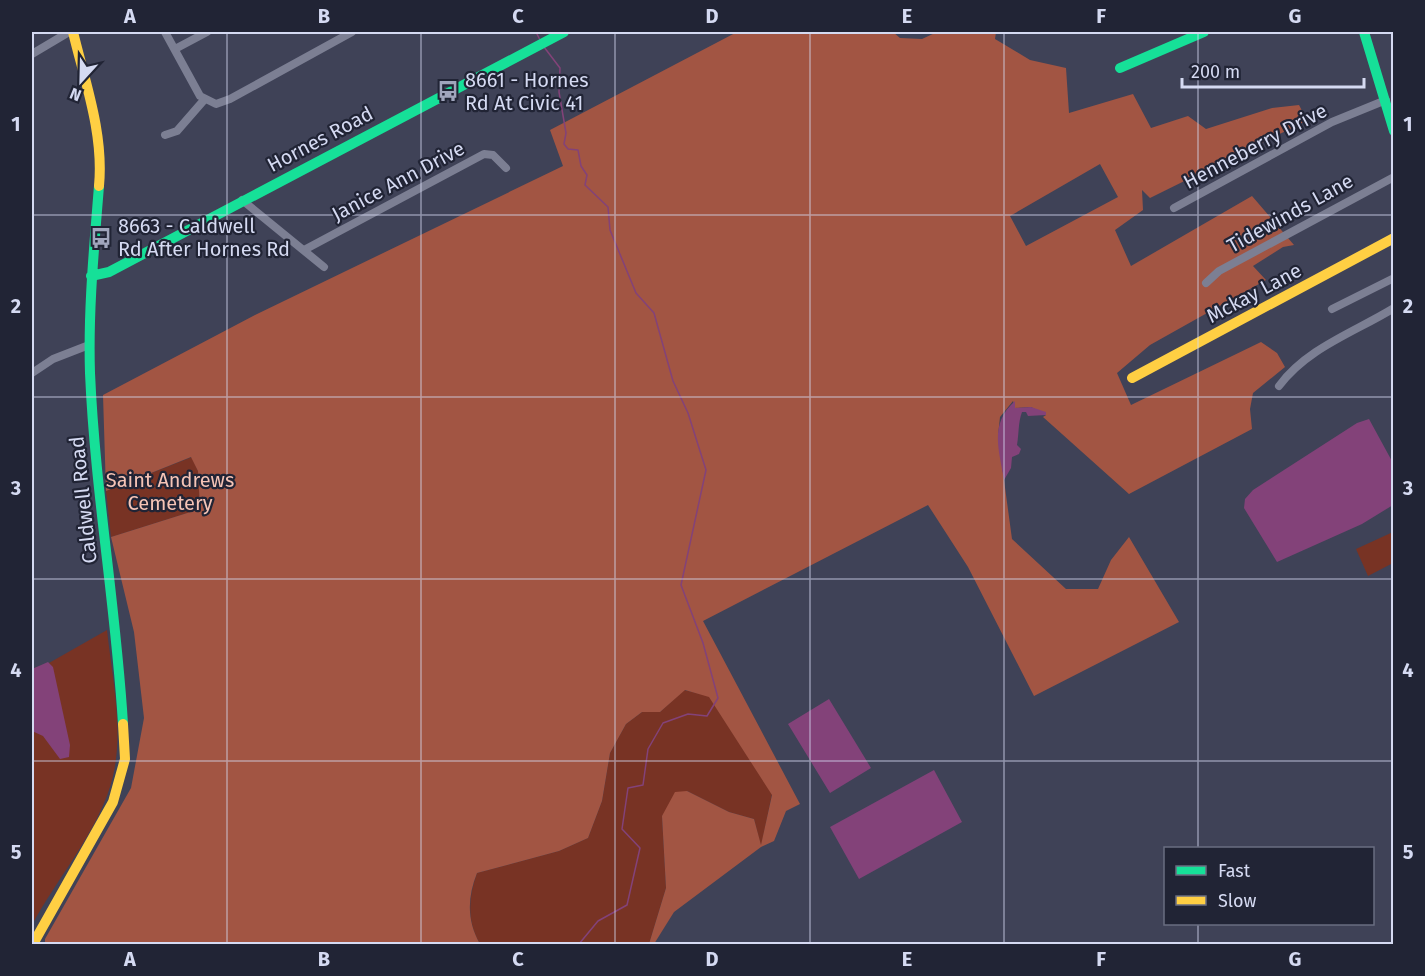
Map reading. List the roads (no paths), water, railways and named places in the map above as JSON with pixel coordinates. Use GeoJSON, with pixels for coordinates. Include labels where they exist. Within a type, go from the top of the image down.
{"type":"FeatureCollection","features":[{"type":"Feature","properties":{"kind":"street"},"geometry":{"type":"LineString","coordinates":[[32,54],[69,32]]}},
{"type":"Feature","properties":{"kind":"street","name":"Caldwell Road"},"geometry":{"type":"LineString","coordinates":[[33,945],[45,919],[113,802],[125,759],[120,671],[95,452],[89,345],[91,276],[102,164],[98,136],[73,32]]}},
{"type":"Feature","properties":{"kind":"street"},"geometry":{"type":"LineString","coordinates":[[165,32],[204,100],[216,104],[224,103],[352,32]]}},
{"type":"Feature","properties":{"kind":"street"},"geometry":{"type":"LineString","coordinates":[[175,49],[207,32]]}},
{"type":"Feature","properties":{"kind":"street","name":"Hornes Road"},"geometry":{"type":"LineString","coordinates":[[91,276],[109,272],[564,32]]}},
{"type":"Feature","properties":{"kind":"street"},"geometry":{"type":"LineString","coordinates":[[1120,68],[1204,32]]}},
{"type":"Feature","properties":{"kind":"street"},"geometry":{"type":"LineString","coordinates":[[1364,32],[1394,131]]}},
{"type":"Feature","properties":{"kind":"street"},"geometry":{"type":"LineString","coordinates":[[165,135],[177,131],[204,100]]}},
{"type":"Feature","properties":{"kind":"street","name":"Henneberry Drive"},"geometry":{"type":"LineString","coordinates":[[1174,208],[1332,122],[1386,100]]}},
{"type":"Feature","properties":{"kind":"street","name":"Janice Ann Drive"},"geometry":{"type":"LineString","coordinates":[[304,250],[484,154],[494,156],[506,168]]}},
{"type":"Feature","properties":{"kind":"street","name":"Tidewinds Lane"},"geometry":{"type":"LineString","coordinates":[[1206,283],[1219,271],[1394,177]]}},
{"type":"Feature","properties":{"kind":"street"},"geometry":{"type":"LineString","coordinates":[[242,200],[324,267]]}},
{"type":"Feature","properties":{"kind":"street","name":"Mckay Lane"},"geometry":{"type":"LineString","coordinates":[[1132,378],[1394,238]]}},
{"type":"Feature","properties":{"kind":"street"},"geometry":{"type":"LineString","coordinates":[[1332,309],[1394,278]]}},
{"type":"Feature","properties":{"kind":"street"},"geometry":{"type":"LineString","coordinates":[[1280,386],[1295,368],[1315,352],[1394,308]]}},
{"type":"Feature","properties":{"kind":"street"},"geometry":{"type":"LineString","coordinates":[[32,373],[53,359],[89,345]]}},
{"type":"Feature","properties":{"kind":"waterway"},"geometry":{"type":"LineString","coordinates":[[536,32],[540,40]]}},
{"type":"Feature","properties":{"kind":"waterway"},"geometry":{"type":"LineString","coordinates":[[544,47],[560,68],[559,92],[566,133],[564,144],[568,149],[578,150],[581,166],[587,175],[585,185],[608,207],[610,230],[636,293],[654,313],[673,381],[688,413],[706,470],[681,585],[703,643],[718,698],[707,716],[688,714],[663,723],[648,749],[643,785],[628,788],[622,829],[640,848],[627,905],[598,921],[579,944]]}},
{"type":"Feature","properties":{"kind":"place","name":"8661 - Hornes Rd At Civic 41"},"geometry":{"type":"Point","coordinates":[448,91]}},
{"type":"Feature","properties":{"kind":"place","name":"8663 - Caldwell Rd After Hornes Rd"},"geometry":{"type":"Point","coordinates":[101,238]}},
{"type":"Feature","properties":{"kind":"park label","name":"Saint Andrews Cemetery"},"geometry":{"type":"Point","coordinates":[170,492]}}]}
